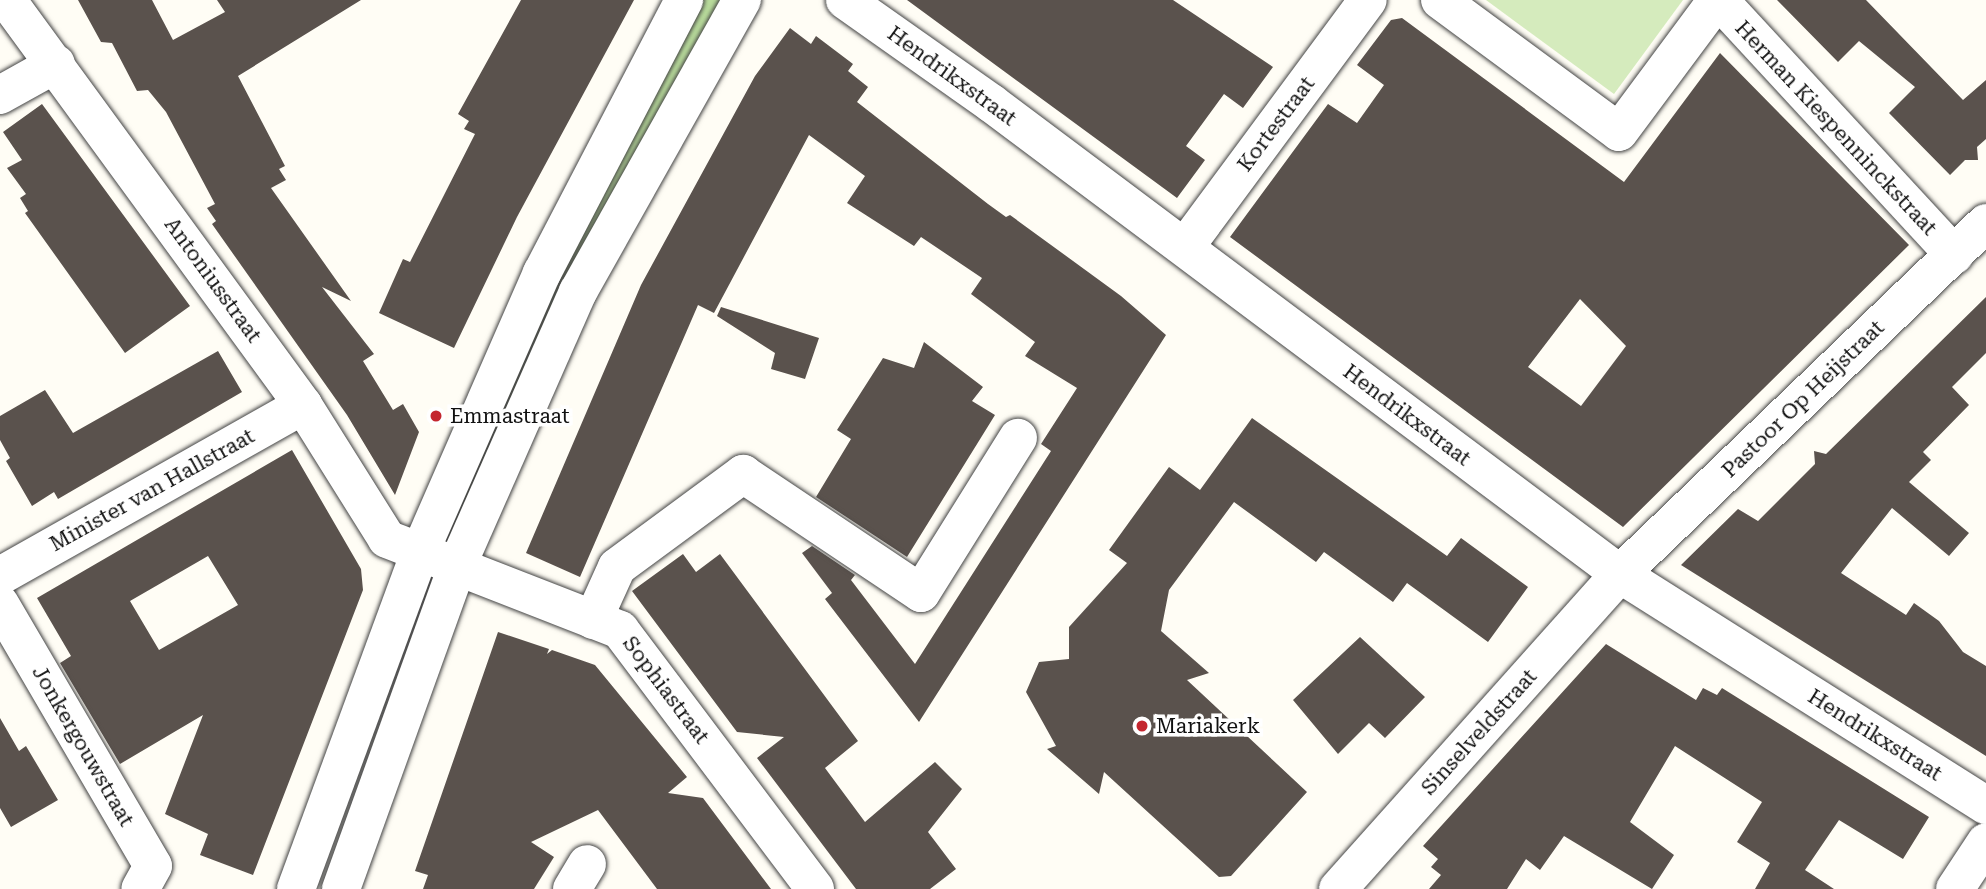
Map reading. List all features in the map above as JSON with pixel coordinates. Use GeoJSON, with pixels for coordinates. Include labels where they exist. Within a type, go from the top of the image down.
{"type":"FeatureCollection","features":[{"type":"Feature","properties":{"kind":"street","name":"Antoniusstraat"},"geometry":{"type":"LineString","coordinates":[[7,0],[303,405],[387,539],[420,552]]}},
{"type":"Feature","properties":{"kind":"street"},"geometry":{"type":"LineString","coordinates":[[296,889],[420,552],[542,274],[684,0]]}},
{"type":"Feature","properties":{"kind":"street"},"geometry":{"type":"LineString","coordinates":[[341,889],[457,566],[579,292],[743,0]]}},
{"type":"Feature","properties":{"kind":"street","name":"Hendrikxstraat"},"geometry":{"type":"LineString","coordinates":[[845,0],[1185,247],[1620,574],[1986,805]]}},
{"type":"Feature","properties":{"kind":"street","name":"Kortestraat"},"geometry":{"type":"LineString","coordinates":[[1185,247],[1368,0]]}},
{"type":"Feature","properties":{"kind":"street"},"geometry":{"type":"LineString","coordinates":[[1440,0],[1619,131],[1718,0]]}},
{"type":"Feature","properties":{"kind":"street","name":"Herman Kiespenninckstraat"},"geometry":{"type":"LineString","coordinates":[[1718,0],[1954,256]]}},
{"type":"Feature","properties":{"kind":"street"},"geometry":{"type":"LineString","coordinates":[[0,94],[56,64]]}},
{"type":"Feature","properties":{"kind":"street","name":"Pastoor Op Heijstraat"},"geometry":{"type":"LineString","coordinates":[[1620,574],[1986,223]]}},
{"type":"Feature","properties":{"kind":"street","name":"Minister van Hallstraat"},"geometry":{"type":"LineString","coordinates":[[0,576],[303,405]]}},
{"type":"Feature","properties":{"kind":"street"},"geometry":{"type":"LineString","coordinates":[[593,620],[617,567],[743,474],[921,593],[1018,438]]}},
{"type":"Feature","properties":{"kind":"street","name":"Sophiastraat"},"geometry":{"type":"LineString","coordinates":[[420,552],[620,630],[815,889]]}},
{"type":"Feature","properties":{"kind":"street","name":"Sinselveldstraat"},"geometry":{"type":"LineString","coordinates":[[1343,887],[1620,574]]}},
{"type":"Feature","properties":{"kind":"street","name":"Jonkergouwstraat"},"geometry":{"type":"LineString","coordinates":[[0,604],[153,866],[140,889]]}},
{"type":"Feature","properties":{"kind":"street"},"geometry":{"type":"LineString","coordinates":[[1955,889],[1986,842]]}},
{"type":"Feature","properties":{"kind":"green space"},"geometry":{"type":"Polygon","coordinates":[[[694,0],[731,0],[460,542],[441,533],[550,277],[694,0]]]}},
{"type":"Feature","properties":{"kind":"green space"},"geometry":{"type":"Polygon","coordinates":[[[1486,0],[1683,0],[1614,94],[1486,0]]]}},
{"type":"Feature","properties":{"kind":"building"},"geometry":{"type":"Polygon","coordinates":[[[78,0],[152,0],[173,40],[225,12],[217,0],[361,0],[238,76],[285,166],[279,169],[286,180],[271,188],[351,301],[322,287],[374,354],[363,361],[393,410],[403,404],[419,432],[395,495],[347,415],[212,224],[216,221],[207,208],[215,204],[166,112],[148,90],[137,91],[112,43],[101,42],[78,0]]]}},
{"type":"Feature","properties":{"kind":"building"},"geometry":{"type":"Polygon","coordinates":[[[521,0],[634,0],[517,217],[454,348],[379,313],[403,259],[410,262],[475,134],[464,129],[469,121],[458,114],[521,0]]]}},
{"type":"Feature","properties":{"kind":"building"},"geometry":{"type":"Polygon","coordinates":[[[907,0],[1173,0],[1273,67],[1243,108],[1224,94],[1186,146],[1205,160],[1177,198],[907,0]]]}},
{"type":"Feature","properties":{"kind":"building"},"geometry":{"type":"Polygon","coordinates":[[[1777,0],[1866,0],[1963,100],[1986,80],[1986,139],[1977,147],[1978,160],[1965,160],[1950,175],[1889,113],[1915,87],[1859,41],[1838,62],[1777,0]]]}},
{"type":"Feature","properties":{"kind":"building"},"geometry":{"type":"Polygon","coordinates":[[[1402,18],[1624,182],[1720,53],[1909,245],[1623,527],[1230,237],[1328,104],[1357,123],[1384,85],[1357,65],[1391,20],[1402,18]],[[1580,299],[1528,367],[1581,406],[1626,346],[1580,299]]]}},
{"type":"Feature","properties":{"kind":"building"},"geometry":{"type":"Polygon","coordinates":[[[790,28],[811,44],[816,36],[853,64],[848,71],[868,87],[857,102],[988,204],[1006,217],[1010,215],[1121,296],[1166,335],[919,722],[825,599],[832,593],[802,553],[812,546],[855,575],[851,580],[915,664],[1051,451],[1041,444],[1077,388],[1025,356],[1035,342],[971,294],[982,278],[921,237],[914,246],[847,203],[865,176],[809,135],[714,313],[698,305],[580,577],[526,553],[641,285],[755,76],[790,28]]]}},
{"type":"Feature","properties":{"kind":"building"},"geometry":{"type":"Polygon","coordinates":[[[42,104],[190,306],[125,353],[25,213],[28,211],[20,198],[26,194],[7,168],[22,160],[3,132],[42,104]]]}},
{"type":"Feature","properties":{"kind":"building"},"geometry":{"type":"Polygon","coordinates":[[[1986,297],[1986,353],[1952,387],[1969,405],[1923,452],[1931,460],[1909,482],[1969,533],[1949,556],[1892,508],[1841,573],[1906,615],[1914,603],[1939,621],[1963,652],[1986,666],[1986,756],[1681,565],[1738,509],[1758,521],[1815,464],[1814,451],[1826,454],[1986,297]]]}},
{"type":"Feature","properties":{"kind":"building"},"geometry":{"type":"Polygon","coordinates":[[[721,307],[819,338],[805,379],[771,369],[775,353],[717,316],[721,307]]]}},
{"type":"Feature","properties":{"kind":"building"},"geometry":{"type":"Polygon","coordinates":[[[924,342],[983,387],[972,401],[995,415],[907,557],[816,497],[851,439],[837,430],[883,358],[914,368],[924,342]]]}},
{"type":"Feature","properties":{"kind":"building"},"geometry":{"type":"Polygon","coordinates":[[[218,351],[242,392],[58,499],[54,492],[32,506],[6,461],[10,458],[0,440],[0,416],[45,390],[73,433],[218,351]]]}},
{"type":"Feature","properties":{"kind":"building"},"geometry":{"type":"Polygon","coordinates":[[[1252,418],[1447,556],[1461,538],[1528,587],[1488,642],[1407,583],[1393,602],[1324,552],[1316,562],[1234,502],[1169,590],[1161,631],[1209,673],[1187,680],[1307,792],[1231,876],[1219,877],[1104,772],[1099,794],[1047,749],[1056,746],[1026,692],[1039,662],[1069,659],[1069,627],[1127,563],[1109,550],[1169,467],[1200,490],[1252,418]]]}},
{"type":"Feature","properties":{"kind":"building"},"geometry":{"type":"Polygon","coordinates":[[[292,450],[361,569],[363,590],[253,875],[200,855],[208,834],[165,814],[203,715],[120,764],[60,663],[71,656],[37,598],[292,450]],[[208,556],[130,601],[159,650],[238,605],[208,556]]]}},
{"type":"Feature","properties":{"kind":"building"},"geometry":{"type":"Polygon","coordinates":[[[683,554],[696,572],[720,554],[858,741],[825,768],[865,822],[935,762],[962,789],[928,832],[956,869],[930,889],[856,889],[757,758],[784,737],[737,732],[632,591],[683,554]]]}},
{"type":"Feature","properties":{"kind":"building"},"geometry":{"type":"Polygon","coordinates":[[[498,632],[549,649],[547,654],[552,650],[595,665],[687,777],[668,793],[703,798],[771,889],[657,889],[598,810],[531,842],[554,857],[534,889],[423,889],[428,875],[415,871],[498,632]]]}},
{"type":"Feature","properties":{"kind":"building"},"geometry":{"type":"Polygon","coordinates":[[[1360,637],[1425,697],[1385,738],[1369,723],[1338,754],[1293,700],[1360,637]]]}},
{"type":"Feature","properties":{"kind":"building"},"geometry":{"type":"Polygon","coordinates":[[[1606,644],[1696,700],[1703,688],[1717,695],[1722,688],[1929,817],[1903,859],[1839,820],[1805,870],[1834,889],[1755,889],[1770,863],[1737,842],[1762,802],[1675,746],[1630,822],[1674,855],[1652,889],[1564,836],[1540,870],[1526,859],[1507,889],[1429,889],[1441,875],[1431,867],[1438,859],[1423,846],[1606,644]]]}},
{"type":"Feature","properties":{"kind":"building"},"geometry":{"type":"Polygon","coordinates":[[[0,718],[19,751],[26,746],[58,800],[11,827],[0,808],[0,718]]]}},
{"type":"Feature","properties":{"kind":"place","name":"Emmastraat"},"geometry":{"type":"Point","coordinates":[436,416]}},
{"type":"Feature","properties":{"kind":"place","name":"Mariakerk"},"geometry":{"type":"Point","coordinates":[1142,726]}}]}
